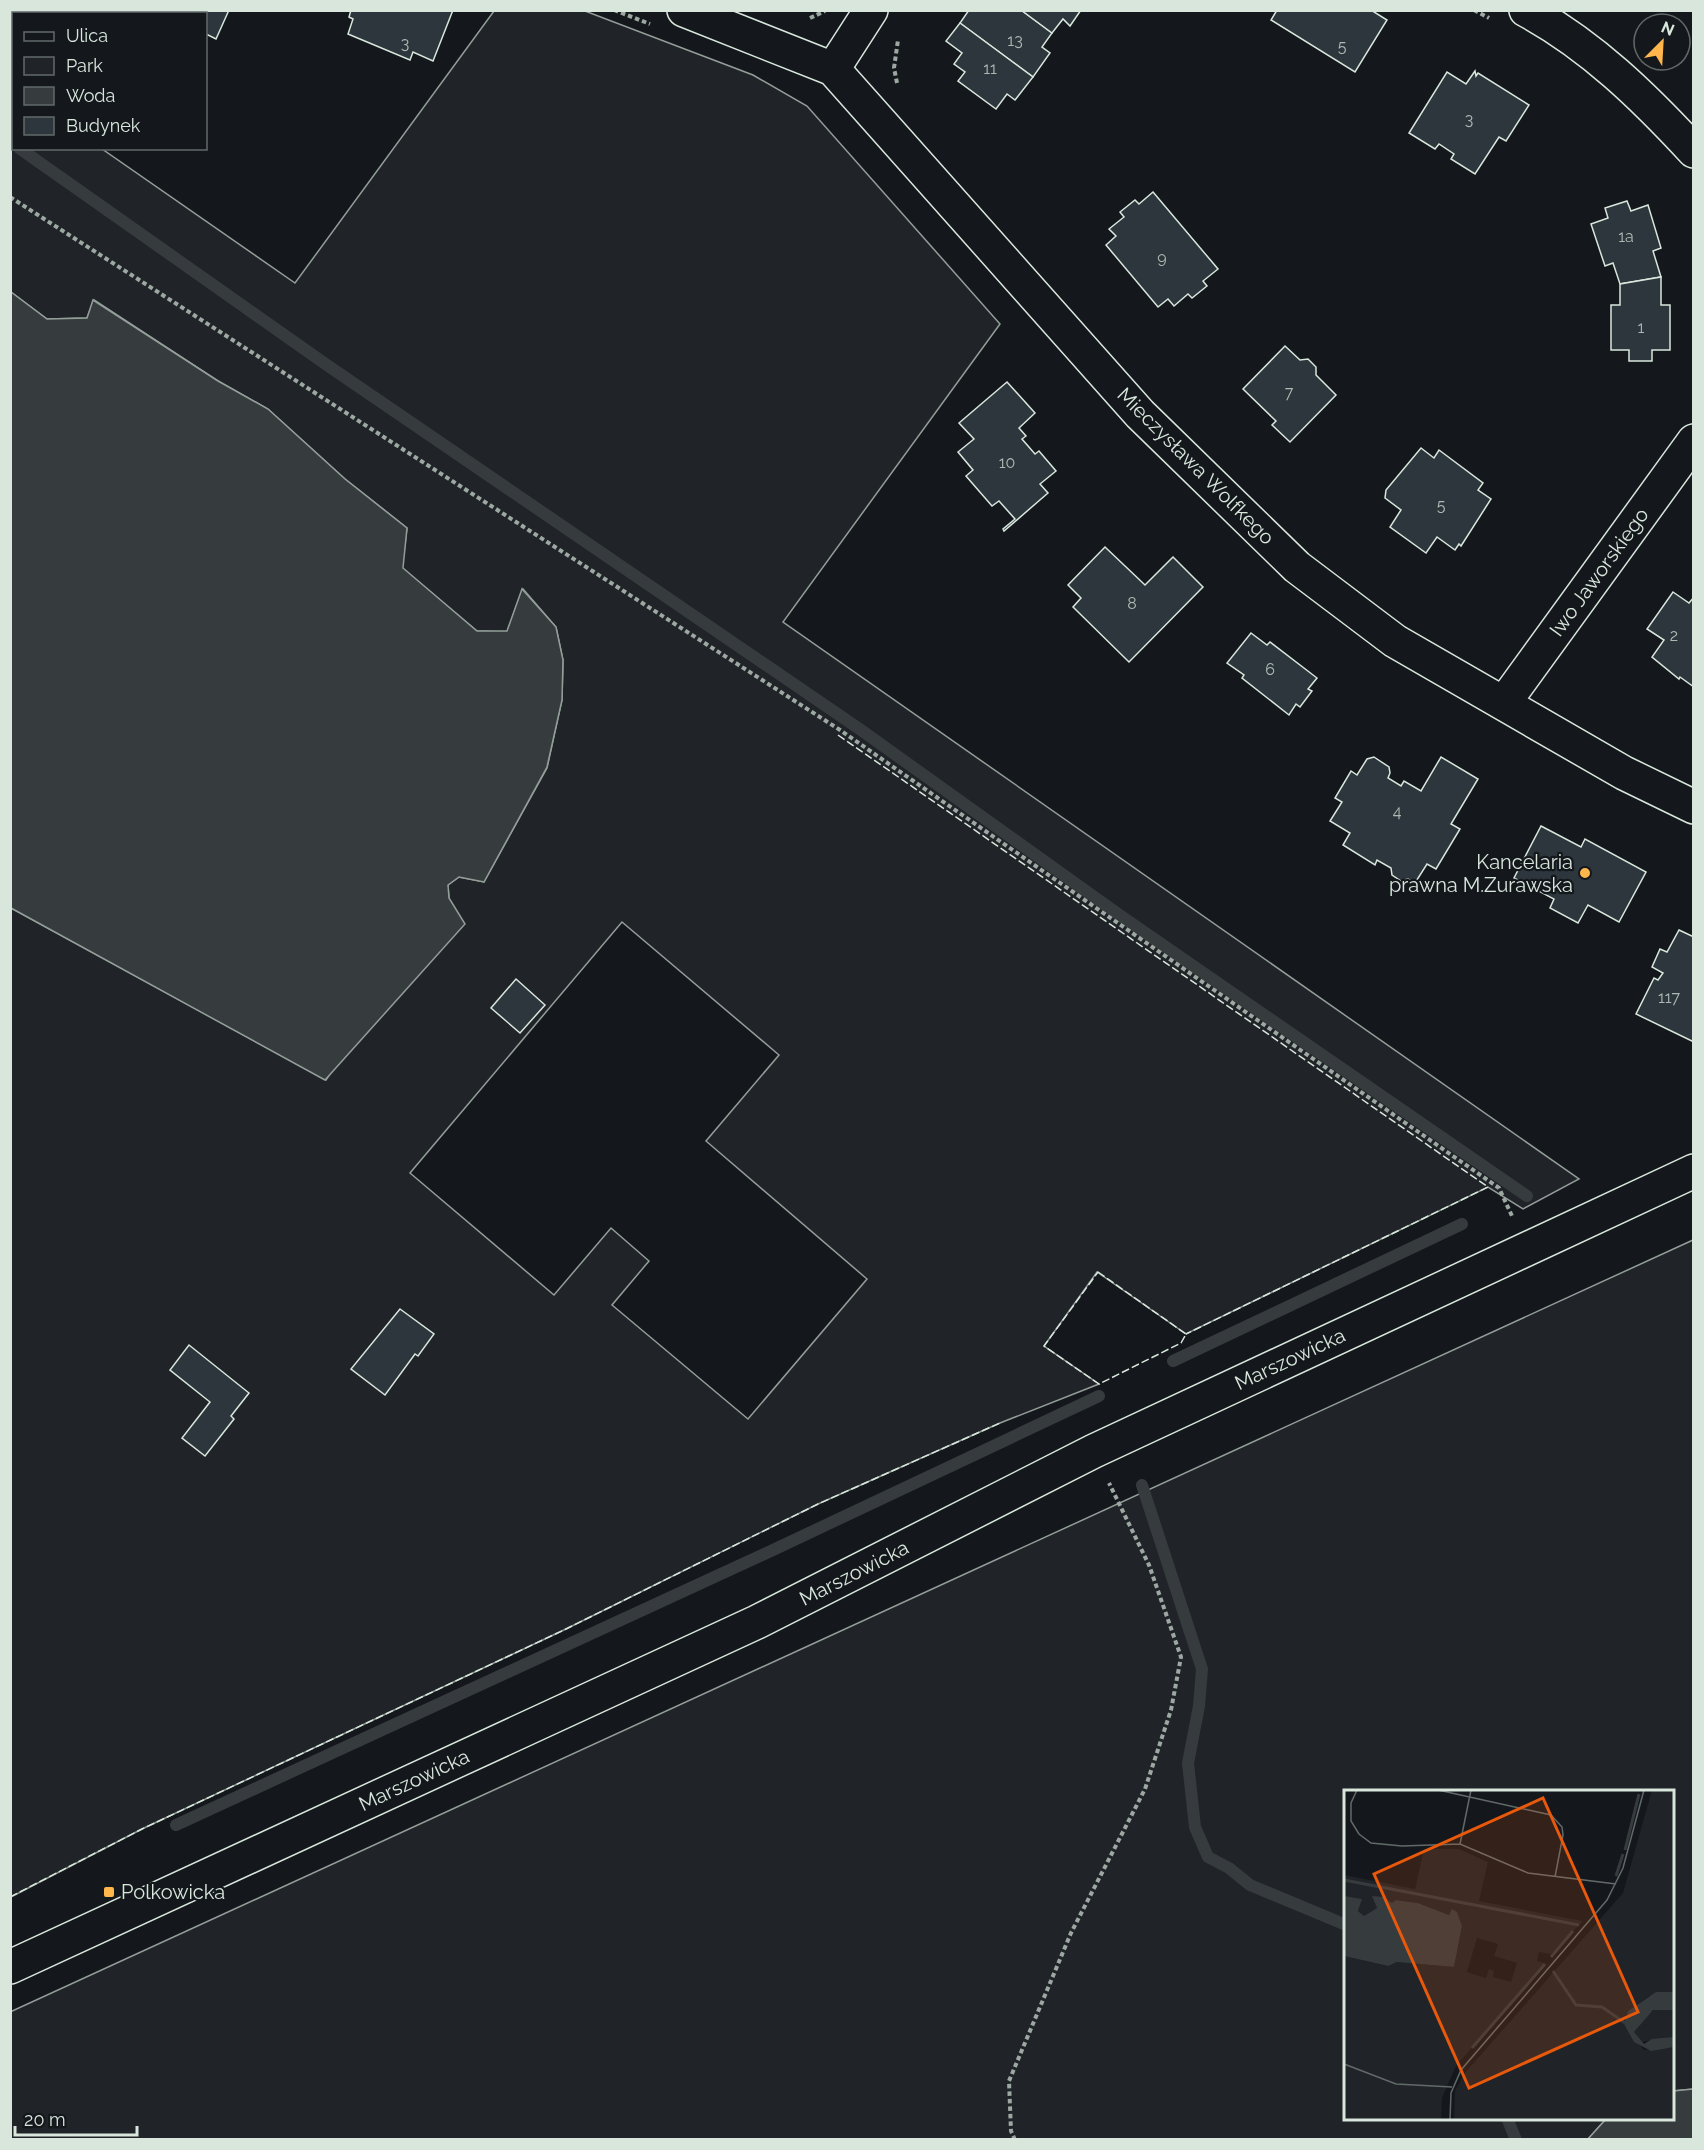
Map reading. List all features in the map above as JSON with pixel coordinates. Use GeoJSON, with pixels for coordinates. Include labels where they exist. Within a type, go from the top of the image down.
{"type":"FeatureCollection","features":[{"type":"Feature","properties":{"kind":"street"},"geometry":{"type":"LineString","coordinates":[[684,10],[833,69],[871,10]]}},
{"type":"Feature","properties":{"kind":"street"},"geometry":{"type":"LineString","coordinates":[[1526,10],[1554,26],[1642,95],[1694,151]]}},
{"type":"Feature","properties":{"kind":"street","name":"Mieczysława Wolfkego"},"geometry":{"type":"LineString","coordinates":[[833,69],[1140,414],[1297,567],[1395,641],[1624,772],[1694,807]]}},
{"type":"Feature","properties":{"kind":"street","name":"Iwo Jaworskiego"},"geometry":{"type":"LineString","coordinates":[[1504,703],[1694,441]]}},
{"type":"Feature","properties":{"kind":"street","name":"Marszowicka"},"geometry":{"type":"LineString","coordinates":[[10,1967],[757,1622],[1094,1451],[1694,1171]]}},
{"type":"Feature","properties":{"kind":"path"},"geometry":{"type":"LineString","coordinates":[[10,197],[840,730],[1499,1188],[1516,1224]]}},
{"type":"Feature","properties":{"kind":"path"},"geometry":{"type":"LineString","coordinates":[[1015,2139],[1011,2131],[1009,2081],[1071,1933],[1145,1789],[1171,1710],[1181,1656],[1149,1565],[1094,1451]]}},
{"type":"Feature","properties":{"kind":"green space"},"geometry":{"type":"Polygon","coordinates":[[[494,11],[585,11],[753,75],[807,106],[1000,324],[783,622],[1579,1179],[1523,1209],[1488,1187],[1186,1334],[1097,1272],[1044,1346],[1099,1384],[1000,1423],[818,1504],[566,1629],[142,1829],[11,1897],[11,908],[326,1080],[449,898],[448,885],[459,877],[484,882],[547,768],[562,700],[563,660],[556,627],[523,589],[507,632],[477,631],[402,568],[407,528],[345,479],[268,409],[218,381],[94,300],[87,318],[47,319],[11,292],[11,85],[12,150],[103,150],[295,283],[494,11]],[[622,922],[410,1173],[554,1295],[611,1228],[649,1261],[612,1305],[748,1419],[867,1279],[706,1141],[779,1055],[622,922]]]}},
{"type":"Feature","properties":{"kind":"green space"},"geometry":{"type":"Polygon","coordinates":[[[1693,1240],[1693,2089],[1674,2091],[1674,1790],[1344,1790],[1344,2120],[1605,2120],[1588,2139],[11,2139],[10,2012],[1693,1240]]]}},
{"type":"Feature","properties":{"kind":"water"},"geometry":{"type":"Polygon","coordinates":[[[11,292],[47,319],[87,318],[93,300],[218,381],[268,409],[345,479],[407,528],[403,568],[477,631],[507,631],[522,589],[556,627],[563,660],[562,700],[547,767],[484,882],[459,877],[448,885],[449,898],[465,924],[325,1080],[11,908],[11,292]]]}},
{"type":"Feature","properties":{"kind":"water"},"geometry":{"type":"Polygon","coordinates":[[[1693,2089],[1693,2139],[1588,2139],[1605,2120],[1674,2120],[1674,2091],[1693,2089]]]}},
{"type":"Feature","properties":{"kind":"building"},"geometry":{"type":"Polygon","coordinates":[[[229,10],[216,39],[207,34],[207,12],[156,11],[229,10]]]}},
{"type":"Feature","properties":{"kind":"building"},"geometry":{"type":"Polygon","coordinates":[[[351,10],[453,10],[433,61],[413,52],[410,60],[348,34],[353,19],[349,17],[351,10]]]}},
{"type":"Feature","properties":{"kind":"building"},"geometry":{"type":"Polygon","coordinates":[[[969,10],[1021,10],[1052,33],[1042,47],[1050,53],[1033,77],[960,23],[969,10]]]}},
{"type":"Feature","properties":{"kind":"building"},"geometry":{"type":"Polygon","coordinates":[[[1021,10],[1081,10],[1070,26],[1063,19],[1052,33],[1021,10]]]}},
{"type":"Feature","properties":{"kind":"building"},"geometry":{"type":"Polygon","coordinates":[[[1277,10],[1371,10],[1387,20],[1355,72],[1271,20],[1277,10]]]}},
{"type":"Feature","properties":{"kind":"building"},"geometry":{"type":"Polygon","coordinates":[[[960,23],[1033,77],[1015,100],[1007,94],[996,109],[958,81],[965,72],[954,64],[962,53],[946,41],[960,23]]]}},
{"type":"Feature","properties":{"kind":"building"},"geometry":{"type":"Polygon","coordinates":[[[1475,71],[1476,76],[1478,73],[1529,105],[1506,141],[1499,137],[1475,174],[1451,159],[1454,154],[1439,144],[1435,149],[1409,133],[1447,72],[1466,84],[1475,71]]]}},
{"type":"Feature","properties":{"kind":"building"},"geometry":{"type":"Polygon","coordinates":[[[1153,192],[1218,269],[1203,281],[1207,286],[1192,298],[1188,294],[1174,306],[1168,299],[1158,307],[1106,245],[1116,236],[1109,229],[1124,217],[1120,212],[1135,200],[1139,204],[1153,192]]]}},
{"type":"Feature","properties":{"kind":"building"},"geometry":{"type":"Polygon","coordinates":[[[1627,201],[1631,211],[1648,205],[1661,248],[1653,251],[1661,277],[1620,284],[1613,263],[1605,266],[1591,224],[1608,218],[1605,208],[1627,201]]]}},
{"type":"Feature","properties":{"kind":"building"},"geometry":{"type":"Polygon","coordinates":[[[1661,277],[1661,305],[1670,305],[1670,350],[1652,350],[1652,361],[1629,361],[1629,350],[1611,350],[1611,305],[1620,305],[1620,284],[1661,277]]]}},
{"type":"Feature","properties":{"kind":"building"},"geometry":{"type":"Polygon","coordinates":[[[1285,346],[1300,360],[1308,359],[1316,367],[1316,375],[1336,395],[1290,442],[1272,425],[1276,421],[1243,389],[1285,346]]]}},
{"type":"Feature","properties":{"kind":"building"},"geometry":{"type":"Polygon","coordinates":[[[1007,382],[1035,413],[1019,428],[1026,436],[1022,439],[1035,454],[1039,451],[1056,471],[1040,484],[1048,493],[1004,531],[1003,529],[1015,519],[999,501],[992,506],[966,476],[973,470],[958,452],[974,439],[959,423],[1007,382]]]}},
{"type":"Feature","properties":{"kind":"building"},"geometry":{"type":"Polygon","coordinates":[[[1421,448],[1434,458],[1439,450],[1483,483],[1478,490],[1491,499],[1461,546],[1459,544],[1455,550],[1437,537],[1426,553],[1390,527],[1401,510],[1385,498],[1386,490],[1421,448]]]}},
{"type":"Feature","properties":{"kind":"building"},"geometry":{"type":"Polygon","coordinates":[[[1105,547],[1145,585],[1173,557],[1203,587],[1129,662],[1073,607],[1081,598],[1068,585],[1105,547]]]}},
{"type":"Feature","properties":{"kind":"building"},"geometry":{"type":"Polygon","coordinates":[[[1673,592],[1689,603],[1694,597],[1694,687],[1680,677],[1679,679],[1652,657],[1664,640],[1647,629],[1673,592]]]}},
{"type":"Feature","properties":{"kind":"building"},"geometry":{"type":"Polygon","coordinates":[[[1251,633],[1267,645],[1270,642],[1317,678],[1308,689],[1312,691],[1300,707],[1296,704],[1289,715],[1242,678],[1244,675],[1227,663],[1251,633]]]}},
{"type":"Feature","properties":{"kind":"building"},"geometry":{"type":"Polygon","coordinates":[[[1374,757],[1389,767],[1388,778],[1401,786],[1404,781],[1421,791],[1441,757],[1478,779],[1451,824],[1460,829],[1436,869],[1427,864],[1415,883],[1408,879],[1401,881],[1392,875],[1391,868],[1377,860],[1375,865],[1343,845],[1350,833],[1330,821],[1342,802],[1335,798],[1351,771],[1357,775],[1367,759],[1374,757]]]}},
{"type":"Feature","properties":{"kind":"building"},"geometry":{"type":"Polygon","coordinates":[[[1541,826],[1581,847],[1585,839],[1646,872],[1619,922],[1588,905],[1578,923],[1550,908],[1554,899],[1514,878],[1541,826]]]}},
{"type":"Feature","properties":{"kind":"building"},"geometry":{"type":"Polygon","coordinates":[[[1679,930],[1694,937],[1694,1042],[1636,1014],[1654,978],[1658,980],[1663,973],[1652,967],[1660,949],[1667,952],[1679,930]]]}},
{"type":"Feature","properties":{"kind":"building"},"geometry":{"type":"Polygon","coordinates":[[[516,979],[545,1005],[520,1033],[491,1008],[516,979]]]}},
{"type":"Feature","properties":{"kind":"building"},"geometry":{"type":"Polygon","coordinates":[[[400,1309],[434,1334],[418,1356],[415,1354],[385,1395],[351,1369],[400,1309]]]}},
{"type":"Feature","properties":{"kind":"building"},"geometry":{"type":"Polygon","coordinates":[[[189,1345],[249,1393],[231,1416],[234,1419],[205,1456],[182,1438],[210,1402],[170,1370],[189,1345]]]}},
{"type":"Feature","properties":{"kind":"waterway"},"geometry":{"type":"LineString","coordinates":[[22,150],[324,363],[861,730],[1118,914],[1527,1196]]}},
{"type":"Feature","properties":{"kind":"waterway"},"geometry":{"type":"LineString","coordinates":[[1173,1361],[1462,1224]]}},
{"type":"Feature","properties":{"kind":"waterway"},"geometry":{"type":"LineString","coordinates":[[176,1825],[773,1550],[1099,1396]]}},
{"type":"Feature","properties":{"kind":"waterway"},"geometry":{"type":"LineString","coordinates":[[1142,1485],[1202,1669],[1199,1706],[1188,1763],[1195,1827],[1208,1857],[1229,1868],[1250,1885],[1344,1924]]}},
{"type":"Feature","properties":{"kind":"waterway"},"geometry":{"type":"LineString","coordinates":[[1508,2120],[1516,2140]]}},
{"type":"Feature","properties":{"kind":"fence"},"geometry":{"type":"LineString","coordinates":[[838,735],[1488,1187],[1186,1334]]}},
{"type":"Feature","properties":{"kind":"fence"},"geometry":{"type":"LineString","coordinates":[[1098,1272],[1186,1334],[1181,1343],[1099,1384],[1044,1346],[1098,1272]]}},
{"type":"Feature","properties":{"kind":"fence"},"geometry":{"type":"LineString","coordinates":[[10,1897],[142,1829],[566,1629],[818,1504],[1000,1423]]}},
{"type":"Feature","properties":{"kind":"place","name":"Kancelaria prawna M.Zurawska"},"geometry":{"type":"Point","coordinates":[1585,873]}},
{"type":"Feature","properties":{"kind":"place","name":"Polkowicka"},"geometry":{"type":"Point","coordinates":[109,1892]}}]}
